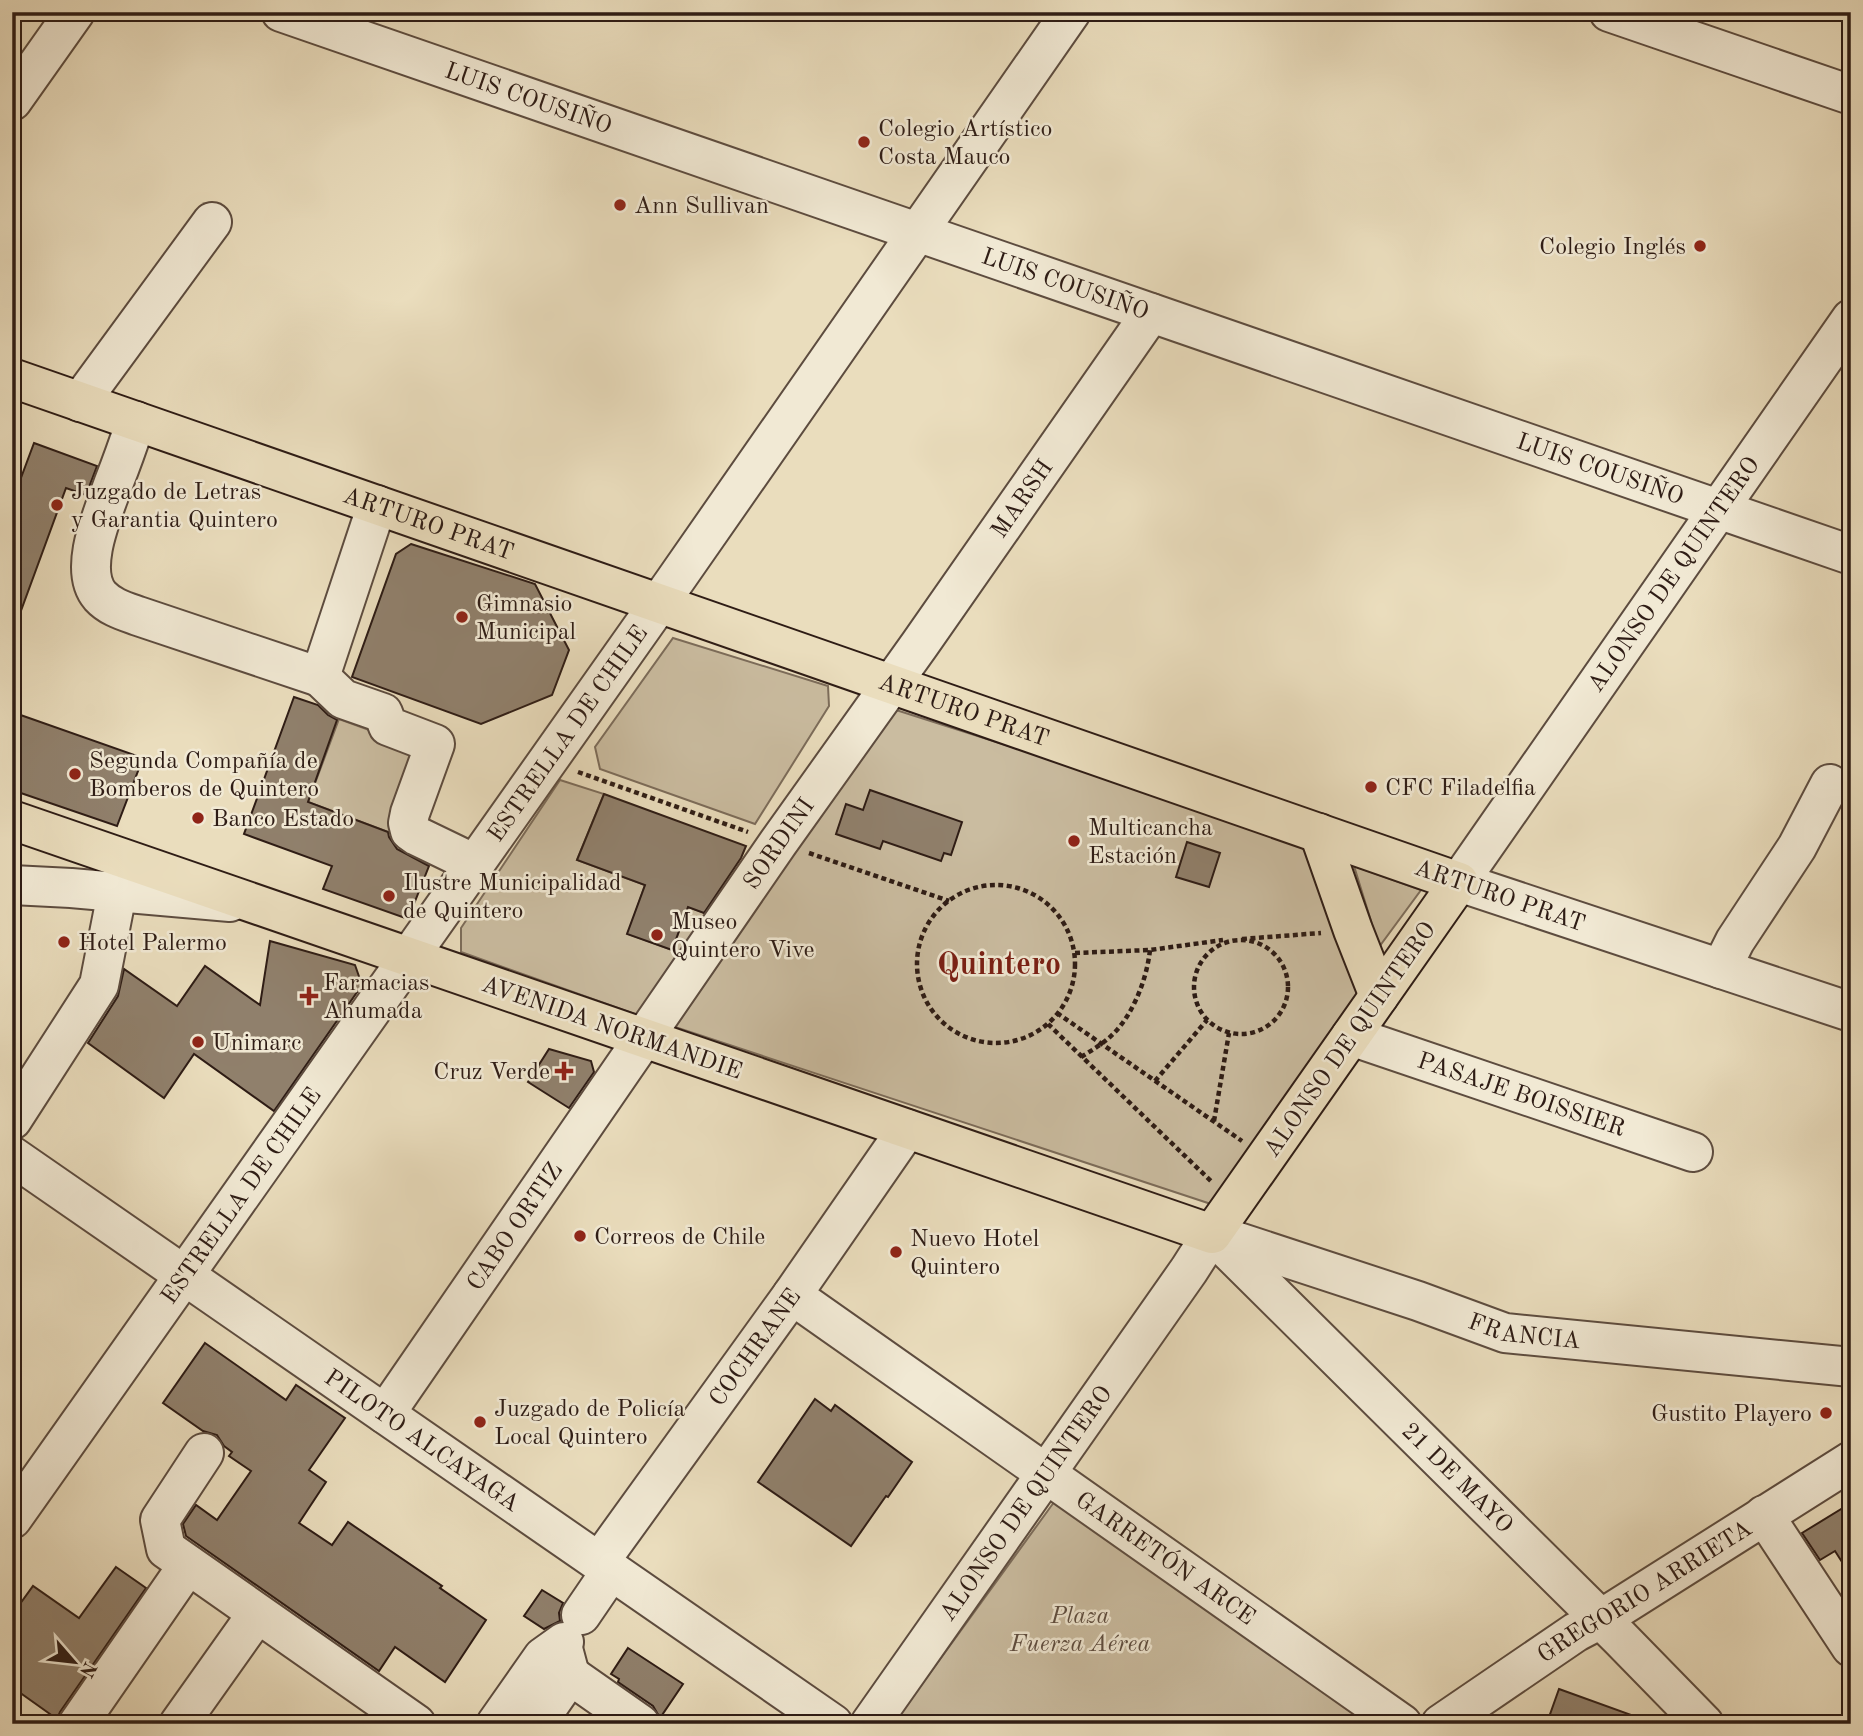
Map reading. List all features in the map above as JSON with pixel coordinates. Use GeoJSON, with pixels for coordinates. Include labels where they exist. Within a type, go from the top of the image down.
{"type":"FeatureCollection","features":[{"type":"Feature","properties":{"kind":"main road","name":"ARTURO PRAT"},"geometry":{"type":"LineString","coordinates":[[12,378],[1459,882]]}},
{"type":"Feature","properties":{"kind":"main road","name":"AVENIDA NORMANDIE"},"geometry":{"type":"LineString","coordinates":[[12,820],[1212,1234]]}},
{"type":"Feature","properties":{"kind":"main road"},"geometry":{"type":"LineString","coordinates":[[1319,833],[1379,996]]}},
{"type":"Feature","properties":{"kind":"main road","name":"ALONSO DE QUINTERO"},"geometry":{"type":"LineString","coordinates":[[1212,1234],[1459,882]]}},
{"type":"Feature","properties":{"kind":"street"},"geometry":{"type":"LineString","coordinates":[[12,101],[75,12]]}},
{"type":"Feature","properties":{"kind":"street","name":"LUIS COUSIÑO"},"geometry":{"type":"LineString","coordinates":[[281,12],[1851,555]]}},
{"type":"Feature","properties":{"kind":"street","name":"ESTRELLA DE CHILE"},"geometry":{"type":"LineString","coordinates":[[12,1519],[659,603],[1071,12]]}},
{"type":"Feature","properties":{"kind":"street"},"geometry":{"type":"LineString","coordinates":[[1609,12],[1851,95]]}},
{"type":"Feature","properties":{"kind":"street"},"geometry":{"type":"LineString","coordinates":[[80,402],[212,222]]}},
{"type":"Feature","properties":{"kind":"street","name":"MARSH"},"geometry":{"type":"LineString","coordinates":[[891,685],[1151,313]]}},
{"type":"Feature","properties":{"kind":"street","name":"ALONSO DE QUINTERO"},"geometry":{"type":"LineString","coordinates":[[1459,882],[1851,318]]}},
{"type":"Feature","properties":{"kind":"street"},"geometry":{"type":"LineString","coordinates":[[136,421],[97,530],[92,558],[92,580],[99,595],[113,606],[138,616],[320,677],[343,698],[383,713],[387,726],[435,744],[410,813],[410,831],[475,864]]}},
{"type":"Feature","properties":{"kind":"street"},"geometry":{"type":"LineString","coordinates":[[320,677],[377,505]]}},
{"type":"Feature","properties":{"kind":"street","name":"SORDINI"},"geometry":{"type":"LineString","coordinates":[[644,1038],[891,685]]}},
{"type":"Feature","properties":{"kind":"street"},"geometry":{"type":"LineString","coordinates":[[1721,969],[1735,941],[1797,847],[1830,784]]}},
{"type":"Feature","properties":{"kind":"street","name":"ARTURO PRAT"},"geometry":{"type":"LineString","coordinates":[[1459,882],[1721,969],[1847,1005]]}},
{"type":"Feature","properties":{"kind":"street"},"geometry":{"type":"LineString","coordinates":[[12,886],[71,888],[254,904]]}},
{"type":"Feature","properties":{"kind":"street"},"geometry":{"type":"LineString","coordinates":[[12,1120],[99,985],[117,893]]}},
{"type":"Feature","properties":{"kind":"street","name":"PASAJE BOISSIER"},"geometry":{"type":"LineString","coordinates":[[1350,1037],[1693,1152]]}},
{"type":"Feature","properties":{"kind":"street","name":"CABO ORTIZ"},"geometry":{"type":"LineString","coordinates":[[385,1414],[644,1038]]}},
{"type":"Feature","properties":{"kind":"street","name":"COCHRANE"},"geometry":{"type":"LineString","coordinates":[[569,1644],[605,1566],[907,1129]]}},
{"type":"Feature","properties":{"kind":"street","name":"PILOTO ALCAYAGA"},"geometry":{"type":"LineString","coordinates":[[12,1156],[833,1724]]}},
{"type":"Feature","properties":{"kind":"street","name":"ALONSO DE QUINTERO"},"geometry":{"type":"LineString","coordinates":[[870,1724],[1212,1234]]}},
{"type":"Feature","properties":{"kind":"street","name":"FRANCIA"},"geometry":{"type":"LineString","coordinates":[[1212,1234],[1419,1301],[1505,1333],[1851,1367]]}},
{"type":"Feature","properties":{"kind":"street","name":"21 DE MAYO"},"geometry":{"type":"LineString","coordinates":[[1212,1234],[1704,1724]]}},
{"type":"Feature","properties":{"kind":"street","name":"GARRETÓN ARCE"},"geometry":{"type":"LineString","coordinates":[[792,1294],[1402,1724]]}},
{"type":"Feature","properties":{"kind":"street"},"geometry":{"type":"LineString","coordinates":[[204,1453],[160,1520],[166,1549],[415,1724]]}},
{"type":"Feature","properties":{"kind":"street","name":"GREGORIO ARRIETA"},"geometry":{"type":"LineString","coordinates":[[1441,1724],[1576,1632],[1601,1619],[1851,1461]]}},
{"type":"Feature","properties":{"kind":"street"},"geometry":{"type":"LineString","coordinates":[[1764,1515],[1851,1647]]}},
{"type":"Feature","properties":{"kind":"street"},"geometry":{"type":"LineString","coordinates":[[78,1724],[188,1565]]}},
{"type":"Feature","properties":{"kind":"street"},"geometry":{"type":"LineString","coordinates":[[179,1724],[257,1614]]}},
{"type":"Feature","properties":{"kind":"street"},"geometry":{"type":"LineString","coordinates":[[496,1724],[543,1657],[569,1644]]}},
{"type":"Feature","properties":{"kind":"street"},"geometry":{"type":"LineString","coordinates":[[536,1724],[569,1644]]}},
{"type":"Feature","properties":{"kind":"street"},"geometry":{"type":"LineString","coordinates":[[569,1644],[640,1724]]}},
{"type":"Feature","properties":{"kind":"path"},"geometry":{"type":"LineString","coordinates":[[986,885],[1024,889],[1048,904],[1065,925],[1075,953],[1074,981],[1065,1003],[1048,1024],[1024,1039],[1003,1044],[975,1041],[954,1032],[933,1013],[919,986],[916,958],[921,937],[935,913],[959,894],[986,885]]}},
{"type":"Feature","properties":{"kind":"path"},"geometry":{"type":"LineString","coordinates":[[1075,953],[1150,950],[1228,940],[1353,930]]}},
{"type":"Feature","properties":{"kind":"path"},"geometry":{"type":"LineString","coordinates":[[1228,940],[1262,943],[1279,957],[1288,976],[1287,1000],[1275,1020],[1251,1033],[1229,1033],[1220,1030],[1207,1020],[1195,999],[1194,978],[1202,959],[1213,947],[1228,940]]}},
{"type":"Feature","properties":{"kind":"path"},"geometry":{"type":"LineString","coordinates":[[1081,1057],[1102,1044],[1117,1030],[1132,1008],[1149,962],[1150,950]]}},
{"type":"Feature","properties":{"kind":"path"},"geometry":{"type":"LineString","coordinates":[[1057,1013],[1266,1157]]}},
{"type":"Feature","properties":{"kind":"path"},"geometry":{"type":"LineString","coordinates":[[1155,1081],[1207,1020]]}},
{"type":"Feature","properties":{"kind":"path"},"geometry":{"type":"LineString","coordinates":[[1048,1024],[1234,1203]]}},
{"type":"Feature","properties":{"kind":"path"},"geometry":{"type":"LineString","coordinates":[[1213,1121],[1229,1033]]}},
{"type":"Feature","properties":{"kind":"green space"},"geometry":{"type":"Polygon","coordinates":[[[673,638],[828,686],[829,706],[755,824],[600,769],[595,747],[673,638]]]}},
{"type":"Feature","properties":{"kind":"green space"},"geometry":{"type":"Polygon","coordinates":[[[893,709],[1309,842],[1366,985],[1214,1205],[675,1027],[893,709]]]}},
{"type":"Feature","properties":{"kind":"green space"},"geometry":{"type":"Polygon","coordinates":[[[339,719],[427,751],[396,835],[308,802],[339,719]]]}},
{"type":"Feature","properties":{"kind":"green space"},"geometry":{"type":"Polygon","coordinates":[[[560,780],[604,794],[577,860],[645,885],[628,934],[672,950],[688,907],[714,916],[649,1019],[461,952],[461,928],[560,780]]]}},
{"type":"Feature","properties":{"kind":"green space"},"geometry":{"type":"Polygon","coordinates":[[[1354,866],[1421,890],[1379,947],[1354,866]]]}},
{"type":"Feature","properties":{"kind":"green space","name":"Plaza Fuerza Aérea"},"geometry":{"type":"Polygon","coordinates":[[[1057,1498],[1388,1724],[893,1724],[1057,1498]]]}},
{"type":"Feature","properties":{"kind":"building"},"geometry":{"type":"Polygon","coordinates":[[[34,443],[97,466],[86,495],[66,488],[15,627],[12,626],[12,502],[34,443]]]}},
{"type":"Feature","properties":{"kind":"building","name":"Gimnasio Municipal"},"geometry":{"type":"Polygon","coordinates":[[[411,544],[535,584],[569,650],[552,695],[481,724],[352,677],[396,554],[411,544]]]}},
{"type":"Feature","properties":{"kind":"building"},"geometry":{"type":"Polygon","coordinates":[[[294,697],[318,705],[337,720],[308,802],[388,832],[397,849],[429,866],[408,919],[323,889],[332,866],[244,834],[294,697]]]}},
{"type":"Feature","properties":{"kind":"building","name":"Segunda Compañía de Bomberos de Quintero"},"geometry":{"type":"Polygon","coordinates":[[[12,712],[143,758],[117,826],[12,790],[12,712]]]}},
{"type":"Feature","properties":{"kind":"building"},"geometry":{"type":"Polygon","coordinates":[[[870,790],[962,822],[951,855],[944,853],[941,861],[883,841],[880,849],[836,834],[846,804],[863,810],[870,790]]]}},
{"type":"Feature","properties":{"kind":"building"},"geometry":{"type":"Polygon","coordinates":[[[604,794],[746,846],[741,858],[704,913],[688,907],[672,950],[627,934],[645,885],[577,860],[604,794]]]}},
{"type":"Feature","properties":{"kind":"building"},"geometry":{"type":"Polygon","coordinates":[[[1187,842],[1220,853],[1209,887],[1176,877],[1187,842]]]}},
{"type":"Feature","properties":{"kind":"building","name":"Unimarc"},"geometry":{"type":"Polygon","coordinates":[[[270,941],[355,965],[362,985],[274,1111],[194,1054],[164,1098],[88,1043],[118,996],[124,969],[177,1006],[205,966],[260,1005],[270,941]]]}},
{"type":"Feature","properties":{"kind":"building","name":"Cruz Verde"},"geometry":{"type":"Polygon","coordinates":[[[549,1049],[591,1061],[594,1072],[569,1108],[528,1082],[549,1049]]]}},
{"type":"Feature","properties":{"kind":"building"},"geometry":{"type":"Polygon","coordinates":[[[205,1343],[286,1400],[296,1385],[345,1418],[309,1470],[326,1482],[299,1523],[332,1545],[348,1522],[442,1586],[440,1588],[486,1620],[445,1682],[395,1647],[379,1671],[186,1536],[183,1524],[196,1505],[217,1520],[251,1471],[229,1456],[232,1452],[217,1435],[203,1431],[163,1403],[205,1343]]]}},
{"type":"Feature","properties":{"kind":"building"},"geometry":{"type":"Polygon","coordinates":[[[815,1399],[831,1411],[835,1405],[912,1462],[851,1546],[758,1482],[815,1399]]]}},
{"type":"Feature","properties":{"kind":"building"},"geometry":{"type":"Polygon","coordinates":[[[1851,1503],[1851,1576],[1835,1551],[1820,1560],[1802,1533],[1851,1503]]]}},
{"type":"Feature","properties":{"kind":"building"},"geometry":{"type":"Polygon","coordinates":[[[116,1567],[146,1588],[57,1719],[12,1687],[12,1615],[33,1586],[79,1618],[116,1567]]]}},
{"type":"Feature","properties":{"kind":"building"},"geometry":{"type":"Polygon","coordinates":[[[542,1590],[563,1603],[559,1613],[560,1621],[544,1629],[524,1616],[542,1590]]]}},
{"type":"Feature","properties":{"kind":"building"},"geometry":{"type":"Polygon","coordinates":[[[628,1648],[683,1684],[660,1718],[653,1706],[618,1682],[619,1679],[611,1674],[628,1648]]]}},
{"type":"Feature","properties":{"kind":"building"},"geometry":{"type":"Polygon","coordinates":[[[1559,1689],[1648,1721],[1647,1724],[1558,1724],[1548,1720],[1559,1689]]]}},
{"type":"Feature","properties":{"kind":"place","name":"Colegio Artístico Costa Mauco"},"geometry":{"type":"Point","coordinates":[864,142]}},
{"type":"Feature","properties":{"kind":"place","name":"Ann Sullivan"},"geometry":{"type":"Point","coordinates":[620,205]}},
{"type":"Feature","properties":{"kind":"place","name":"Colegio Inglés"},"geometry":{"type":"Point","coordinates":[1700,246]}},
{"type":"Feature","properties":{"kind":"place","name":"Juzgado de Letras y Garantia Quintero"},"geometry":{"type":"Point","coordinates":[57,505]}},
{"type":"Feature","properties":{"kind":"place","name":"Gimnasio Municipal"},"geometry":{"type":"Point","coordinates":[462,617]}},
{"type":"Feature","properties":{"kind":"place","name":"Segunda Compañía de Bomberos de Quintero"},"geometry":{"type":"Point","coordinates":[75,774]}},
{"type":"Feature","properties":{"kind":"place","name":"CFC Filadelfia"},"geometry":{"type":"Point","coordinates":[1371,787]}},
{"type":"Feature","properties":{"kind":"place","name":"Banco Estado"},"geometry":{"type":"Point","coordinates":[198,818]}},
{"type":"Feature","properties":{"kind":"place","name":"Multicancha Estación"},"geometry":{"type":"Point","coordinates":[1074,841]}},
{"type":"Feature","properties":{"kind":"place","name":"Ilustre Municipalidad de Quintero"},"geometry":{"type":"Point","coordinates":[389,896]}},
{"type":"Feature","properties":{"kind":"place","name":"Museo Quintero Vive"},"geometry":{"type":"Point","coordinates":[657,935]}},
{"type":"Feature","properties":{"kind":"place","name":"Hotel Palermo"},"geometry":{"type":"Point","coordinates":[64,942]}},
{"type":"Feature","properties":{"kind":"place","name":"Farmacias Ahumada"},"geometry":{"type":"Point","coordinates":[309,996]}},
{"type":"Feature","properties":{"kind":"place","name":"Unimarc"},"geometry":{"type":"Point","coordinates":[198,1042]}},
{"type":"Feature","properties":{"kind":"place","name":"Cruz Verde"},"geometry":{"type":"Point","coordinates":[564,1071]}},
{"type":"Feature","properties":{"kind":"place","name":"Correos de Chile"},"geometry":{"type":"Point","coordinates":[580,1236]}},
{"type":"Feature","properties":{"kind":"place","name":"Nuevo Hotel Quintero"},"geometry":{"type":"Point","coordinates":[896,1252]}},
{"type":"Feature","properties":{"kind":"place","name":"Gustito Playero"},"geometry":{"type":"Point","coordinates":[1826,1413]}},
{"type":"Feature","properties":{"kind":"place","name":"Juzgado de Policía Local Quintero"},"geometry":{"type":"Point","coordinates":[480,1422]}},
{"type":"Feature","properties":{"kind":"district","name":"Quintero"},"geometry":{"type":"Point","coordinates":[999,963]}}]}
